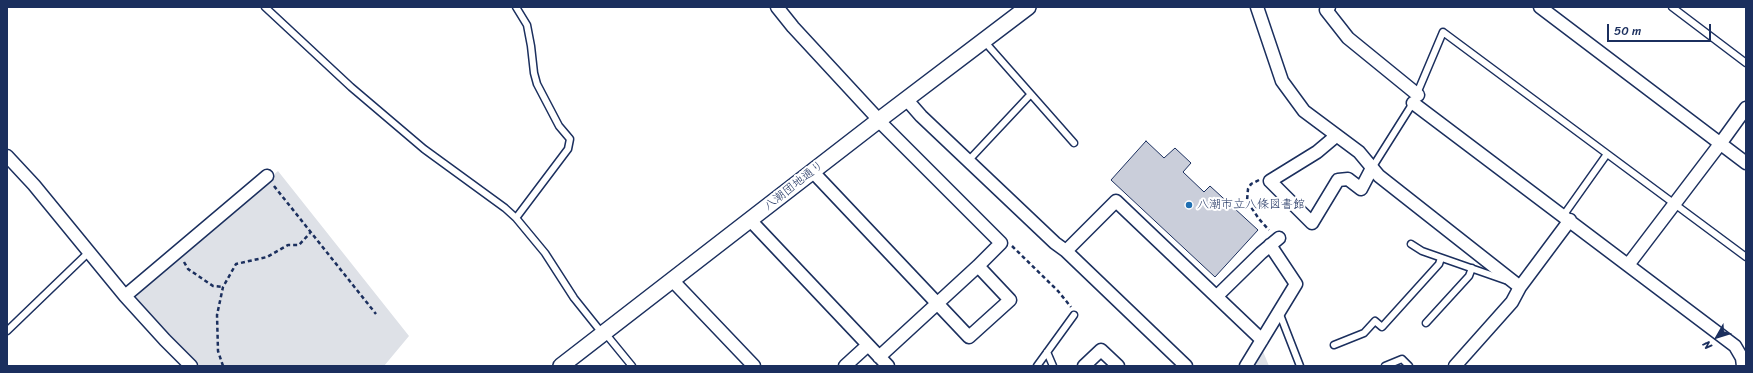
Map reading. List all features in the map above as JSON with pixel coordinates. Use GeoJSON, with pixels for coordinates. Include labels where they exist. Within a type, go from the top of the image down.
{"type":"FeatureCollection","features":[{"type":"Feature","properties":{"kind":"street"},"geometry":{"type":"LineString","coordinates":[[750,220],[884,362],[936,304],[978,266],[1001,242],[879,120],[793,27],[777,7]]}},
{"type":"Feature","properties":{"kind":"street","name":"八潮団地通り"},"geometry":{"type":"LineString","coordinates":[[561,366],[879,120],[1028,7]]}},
{"type":"Feature","properties":{"kind":"street"},"geometry":{"type":"LineString","coordinates":[[1257,7],[1282,81],[1304,111],[1359,152],[1380,176],[1519,286]]}},
{"type":"Feature","properties":{"kind":"street"},"geometry":{"type":"LineString","coordinates":[[1329,7],[1326,10],[1348,38],[1415,99],[1566,218],[1735,346],[1744,360]]}},
{"type":"Feature","properties":{"kind":"street"},"geometry":{"type":"LineString","coordinates":[[1540,7],[1746,163]]}},
{"type":"Feature","properties":{"kind":"street"},"geometry":{"type":"LineString","coordinates":[[907,100],[921,116],[1049,237],[1066,251],[1186,366]]}},
{"type":"Feature","properties":{"kind":"street"},"geometry":{"type":"LineString","coordinates":[[1628,265],[1676,204],[1746,108]]}},
{"type":"Feature","properties":{"kind":"street"},"geometry":{"type":"LineString","coordinates":[[1336,136],[1317,152],[1270,181],[1312,223],[1338,180],[1348,179],[1361,188],[1372,168]]}},
{"type":"Feature","properties":{"kind":"street"},"geometry":{"type":"LineString","coordinates":[[7,156],[34,185],[125,296],[191,366]]}},
{"type":"Feature","properties":{"kind":"street"},"geometry":{"type":"LineString","coordinates":[[813,172],[969,338],[1010,300],[978,266]]}},
{"type":"Feature","properties":{"kind":"street"},"geometry":{"type":"LineString","coordinates":[[125,296],[267,176]]}},
{"type":"Feature","properties":{"kind":"street"},"geometry":{"type":"LineString","coordinates":[[1066,251],[1116,201],[1262,340]]}},
{"type":"Feature","properties":{"kind":"street"},"geometry":{"type":"LineString","coordinates":[[1455,366],[1512,302],[1519,286],[1566,218]]}},
{"type":"Feature","properties":{"kind":"street"},"geometry":{"type":"LineString","coordinates":[[1217,296],[1276,241],[1296,284],[1246,366]]}},
{"type":"Feature","properties":{"kind":"street"},"geometry":{"type":"LineString","coordinates":[[672,280],[754,366]]}},
{"type":"Feature","properties":{"kind":"street"},"geometry":{"type":"LineString","coordinates":[[845,366],[868,345]]}},
{"type":"Feature","properties":{"kind":"street"},"geometry":{"type":"LineString","coordinates":[[1084,366],[1101,350],[1118,366]]}},
{"type":"Feature","properties":{"kind":"lane"},"geometry":{"type":"LineString","coordinates":[[265,7],[351,87],[424,149],[516,218],[545,253],[574,298],[632,366]]}},
{"type":"Feature","properties":{"kind":"lane"},"geometry":{"type":"LineString","coordinates":[[516,7],[527,25],[537,84],[559,126],[570,139],[568,148],[516,218]]}},
{"type":"Feature","properties":{"kind":"lane"},"geometry":{"type":"LineString","coordinates":[[1672,7],[1746,63]]}},
{"type":"Feature","properties":{"kind":"lane"},"geometry":{"type":"LineString","coordinates":[[1372,168],[1415,99],[1443,32],[1746,257]]}},
{"type":"Feature","properties":{"kind":"lane"},"geometry":{"type":"LineString","coordinates":[[984,41],[1074,143]]}},
{"type":"Feature","properties":{"kind":"lane"},"geometry":{"type":"LineString","coordinates":[[968,160],[1030,94]]}},
{"type":"Feature","properties":{"kind":"lane"},"geometry":{"type":"LineString","coordinates":[[1566,218],[1607,154]]}},
{"type":"Feature","properties":{"kind":"lane"},"geometry":{"type":"LineString","coordinates":[[1411,244],[1422,251],[1519,286]]}},
{"type":"Feature","properties":{"kind":"lane"},"geometry":{"type":"LineString","coordinates":[[7,331],[89,252]]}},
{"type":"Feature","properties":{"kind":"lane"},"geometry":{"type":"LineString","coordinates":[[1334,345],[1364,334],[1376,321],[1382,327],[1439,264],[1441,258]]}},
{"type":"Feature","properties":{"kind":"lane"},"geometry":{"type":"LineString","coordinates":[[1426,323],[1469,276],[1472,268]]}},
{"type":"Feature","properties":{"kind":"lane"},"geometry":{"type":"LineString","coordinates":[[1279,312],[1300,366]]}},
{"type":"Feature","properties":{"kind":"lane"},"geometry":{"type":"LineString","coordinates":[[1037,366],[1074,315]]}},
{"type":"Feature","properties":{"kind":"lane"},"geometry":{"type":"LineString","coordinates":[[1047,352],[1053,366]]}},
{"type":"Feature","properties":{"kind":"lane"},"geometry":{"type":"LineString","coordinates":[[1385,366],[1402,359],[1410,366]]}},
{"type":"Feature","properties":{"kind":"path"},"geometry":{"type":"LineString","coordinates":[[267,176],[310,233],[376,314]]}},
{"type":"Feature","properties":{"kind":"path"},"geometry":{"type":"LineString","coordinates":[[1270,181],[1265,176],[1251,184],[1248,189],[1247,201],[1276,241]]}},
{"type":"Feature","properties":{"kind":"path"},"geometry":{"type":"LineString","coordinates":[[223,366],[218,351],[217,315],[223,287],[236,264],[267,257],[288,245],[299,245],[310,233]]}},
{"type":"Feature","properties":{"kind":"path"},"geometry":{"type":"LineString","coordinates":[[1001,242],[1008,242],[1058,291],[1070,304],[1074,315]]}},
{"type":"Feature","properties":{"kind":"path"},"geometry":{"type":"LineString","coordinates":[[176,253],[188,269],[212,286],[223,287]]}},
{"type":"Feature","properties":{"kind":"shaded area"},"geometry":{"type":"Polygon","coordinates":[[[278,171],[409,336],[384,366],[195,366],[129,297],[278,171]]]}},
{"type":"Feature","properties":{"kind":"shaded area"},"geometry":{"type":"Polygon","coordinates":[[[1262,349],[1269,366],[1253,366],[1262,349]]]}},
{"type":"Feature","properties":{"kind":"building"},"geometry":{"type":"Polygon","coordinates":[[[1146,141],[1164,158],[1175,148],[1191,163],[1183,172],[1204,192],[1210,186],[1258,230],[1215,277],[1111,180],[1146,141]]]}},
{"type":"Feature","properties":{"kind":"place","name":"八潮市立八條図書館"},"geometry":{"type":"Point","coordinates":[1189,205]}}]}
